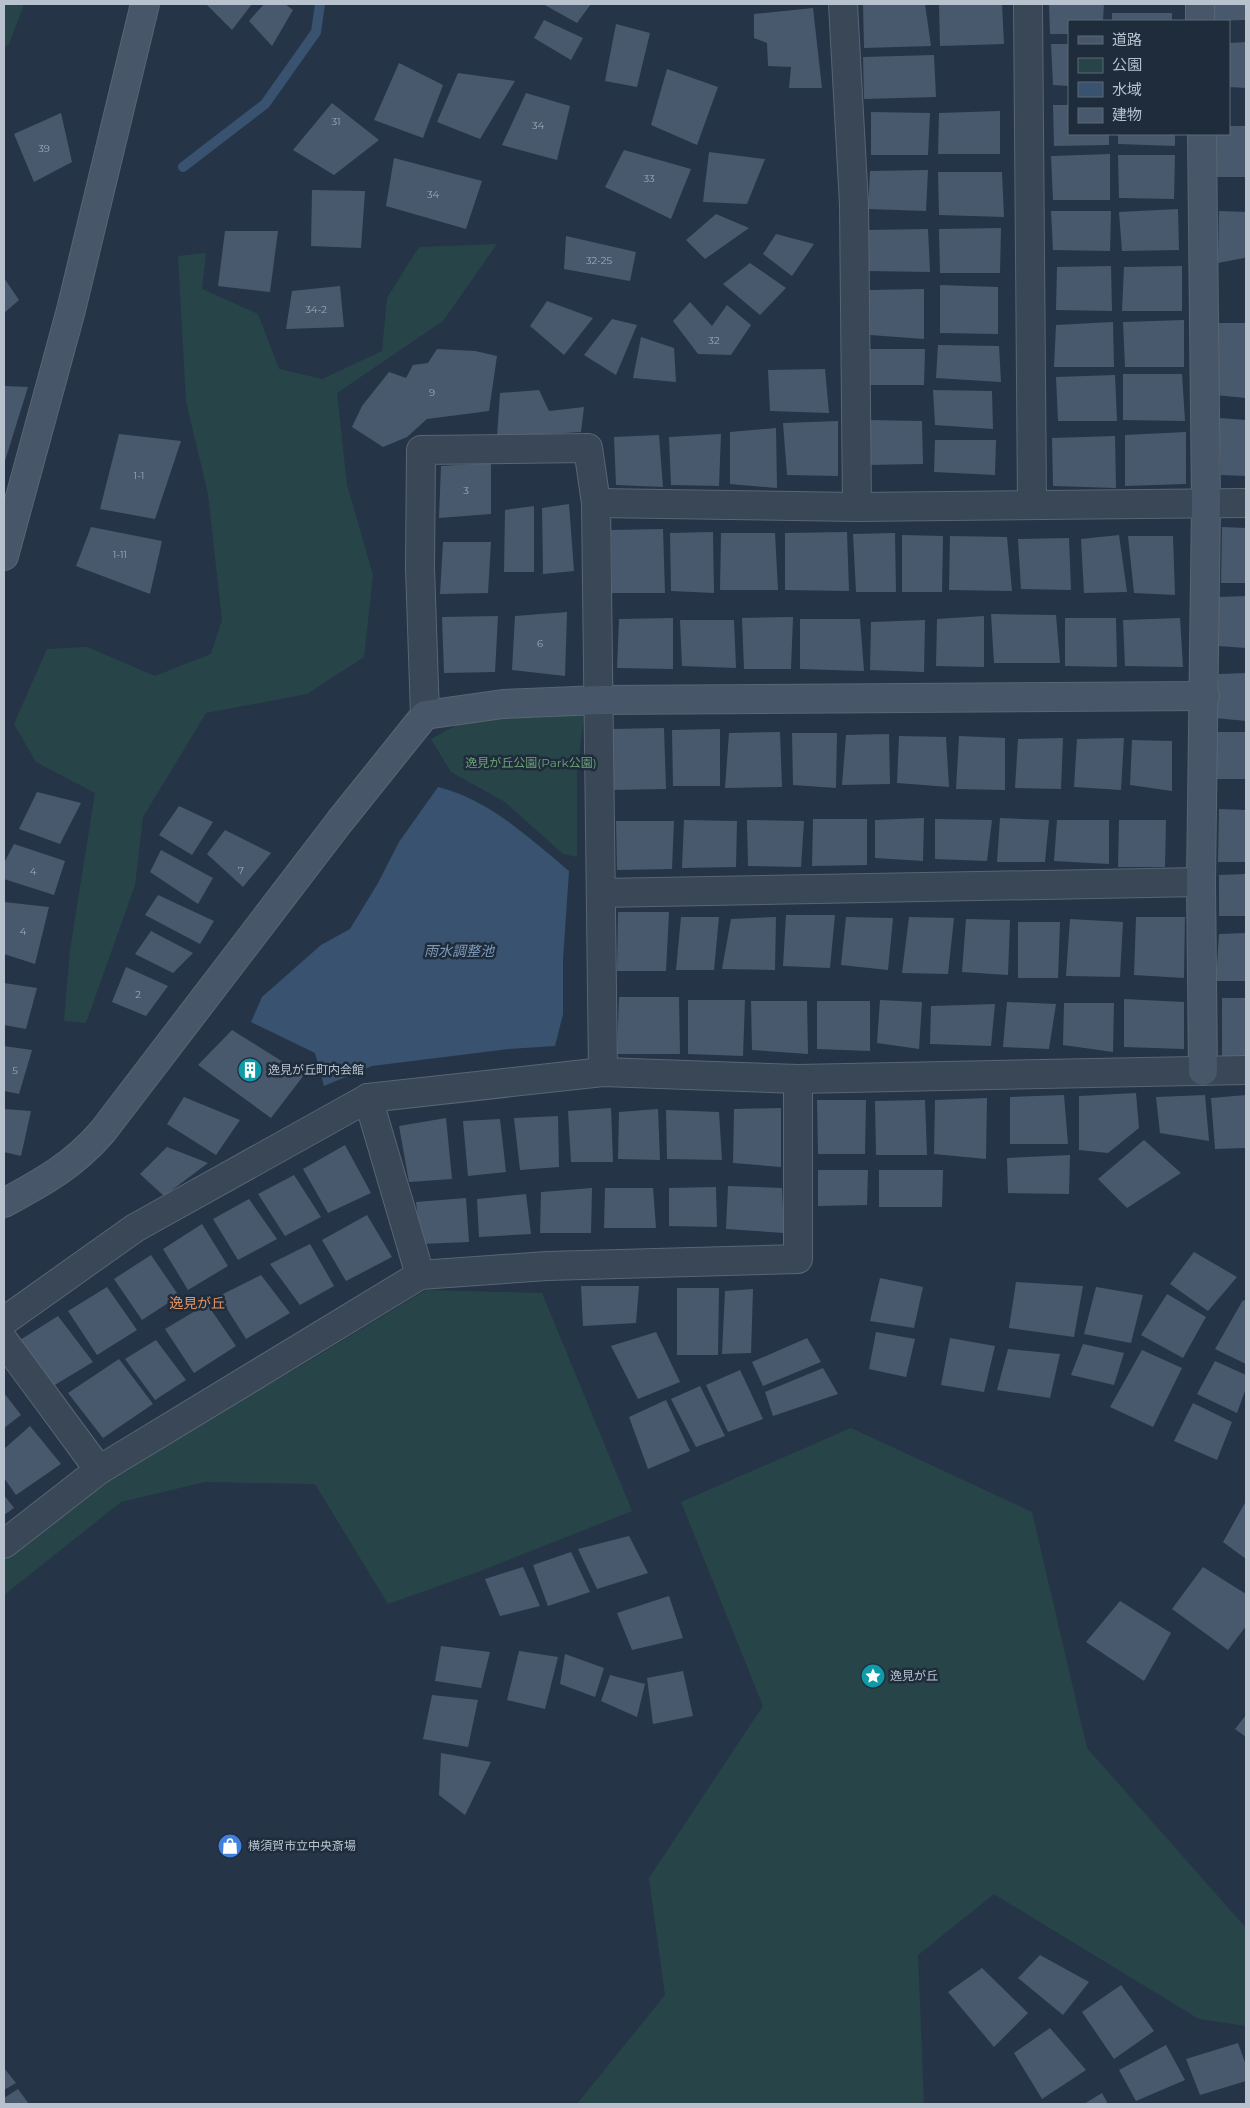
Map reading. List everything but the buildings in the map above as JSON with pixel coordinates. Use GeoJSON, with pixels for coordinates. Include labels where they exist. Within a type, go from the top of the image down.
{"type":"FeatureCollection","features":[{"type":"Feature","properties":{"kind":"street"},"geometry":{"type":"LineString","coordinates":[[4,556],[71,310],[145,4]]}},
{"type":"Feature","properties":{"kind":"street"},"geometry":{"type":"LineString","coordinates":[[843,4],[854,205],[857,507]]}},
{"type":"Feature","properties":{"kind":"street"},"geometry":{"type":"LineString","coordinates":[[1028,4],[1032,505]]}},
{"type":"Feature","properties":{"kind":"street"},"geometry":{"type":"LineString","coordinates":[[1200,4],[1200,20]]}},
{"type":"Feature","properties":{"kind":"street"},"geometry":{"type":"LineString","coordinates":[[1202,135],[1206,503],[1202,1071]]}},
{"type":"Feature","properties":{"kind":"street"},"geometry":{"type":"LineString","coordinates":[[4,1203],[55,1175],[87,1149],[103,1131],[340,821],[425,715],[420,568],[421,450],[588,448],[596,503],[600,700],[603,1072]]}},
{"type":"Feature","properties":{"kind":"street"},"geometry":{"type":"LineString","coordinates":[[596,503],[857,507],[1246,503]]}},
{"type":"Feature","properties":{"kind":"street"},"geometry":{"type":"LineString","coordinates":[[425,715],[503,704],[600,700],[1205,696]]}},
{"type":"Feature","properties":{"kind":"street"},"geometry":{"type":"LineString","coordinates":[[601,893],[1202,882]]}},
{"type":"Feature","properties":{"kind":"street"},"geometry":{"type":"LineString","coordinates":[[4,1320],[135,1228],[368,1098],[603,1072],[798,1079],[1246,1070]]}},
{"type":"Feature","properties":{"kind":"street"},"geometry":{"type":"LineString","coordinates":[[4,1544],[99,1470],[420,1275],[547,1266],[798,1259],[798,1079]]}},
{"type":"Feature","properties":{"kind":"street"},"geometry":{"type":"LineString","coordinates":[[368,1098],[420,1275]]}},
{"type":"Feature","properties":{"kind":"street"},"geometry":{"type":"LineString","coordinates":[[4,1340],[99,1470]]}},
{"type":"Feature","properties":{"kind":"green space"},"geometry":{"type":"Polygon","coordinates":[[[4,4],[24,4],[9,44],[4,48],[4,4]]]}},
{"type":"Feature","properties":{"kind":"green space"},"geometry":{"type":"Polygon","coordinates":[[[497,244],[443,321],[337,393],[347,485],[373,575],[364,657],[307,694],[206,713],[143,817],[135,885],[86,1023],[64,1021],[70,950],[95,793],[36,762],[14,724],[47,649],[87,647],[155,676],[211,654],[222,620],[208,494],[186,401],[178,256],[206,253],[202,289],[258,314],[279,369],[322,379],[382,351],[387,298],[419,247],[497,244]]]}},
{"type":"Feature","properties":{"kind":"green space","name":"逸見が丘公園(Park公園)"},"geometry":{"type":"Polygon","coordinates":[[[532,715],[584,715],[577,772],[577,857],[563,854],[505,802],[451,772],[431,739],[466,720],[532,715]]]}},
{"type":"Feature","properties":{"kind":"green space"},"geometry":{"type":"Polygon","coordinates":[[[426,1290],[542,1293],[632,1511],[478,1572],[388,1604],[315,1484],[205,1482],[121,1502],[4,1595],[4,1558],[67,1508],[184,1432],[294,1370],[426,1290]]]}},
{"type":"Feature","properties":{"kind":"green space"},"geometry":{"type":"Polygon","coordinates":[[[851,1428],[1032,1512],[1087,1748],[1246,1928],[1246,2026],[1199,2019],[994,1894],[918,1955],[924,2104],[577,2104],[665,1995],[649,1878],[763,1706],[681,1502],[851,1428]]]}},
{"type":"Feature","properties":{"kind":"water","name":"雨水調整池"},"geometry":{"type":"Polygon","coordinates":[[[438,787],[456,793],[491,810],[524,833],[569,871],[563,960],[563,1014],[555,1046],[509,1049],[372,1066],[324,1086],[315,1053],[251,1022],[262,997],[321,945],[350,929],[378,883],[399,842],[438,787]]]}},
{"type":"Feature","properties":{"kind":"waterway"},"geometry":{"type":"LineString","coordinates":[[183,167],[265,104],[316,32],[320,4]]}},
{"type":"Feature","properties":{"kind":"place","name":"逸見が丘町内会館"},"geometry":{"type":"Point","coordinates":[250,1070]}},
{"type":"Feature","properties":{"kind":"place","name":"逸見が丘"},"geometry":{"type":"Point","coordinates":[873,1676]}},
{"type":"Feature","properties":{"kind":"place","name":"横須賀市立中央斎場"},"geometry":{"type":"Point","coordinates":[230,1846]}},
{"type":"Feature","properties":{"kind":"district","name":"逸見が丘"},"geometry":{"type":"Point","coordinates":[197,1303]}}]}
